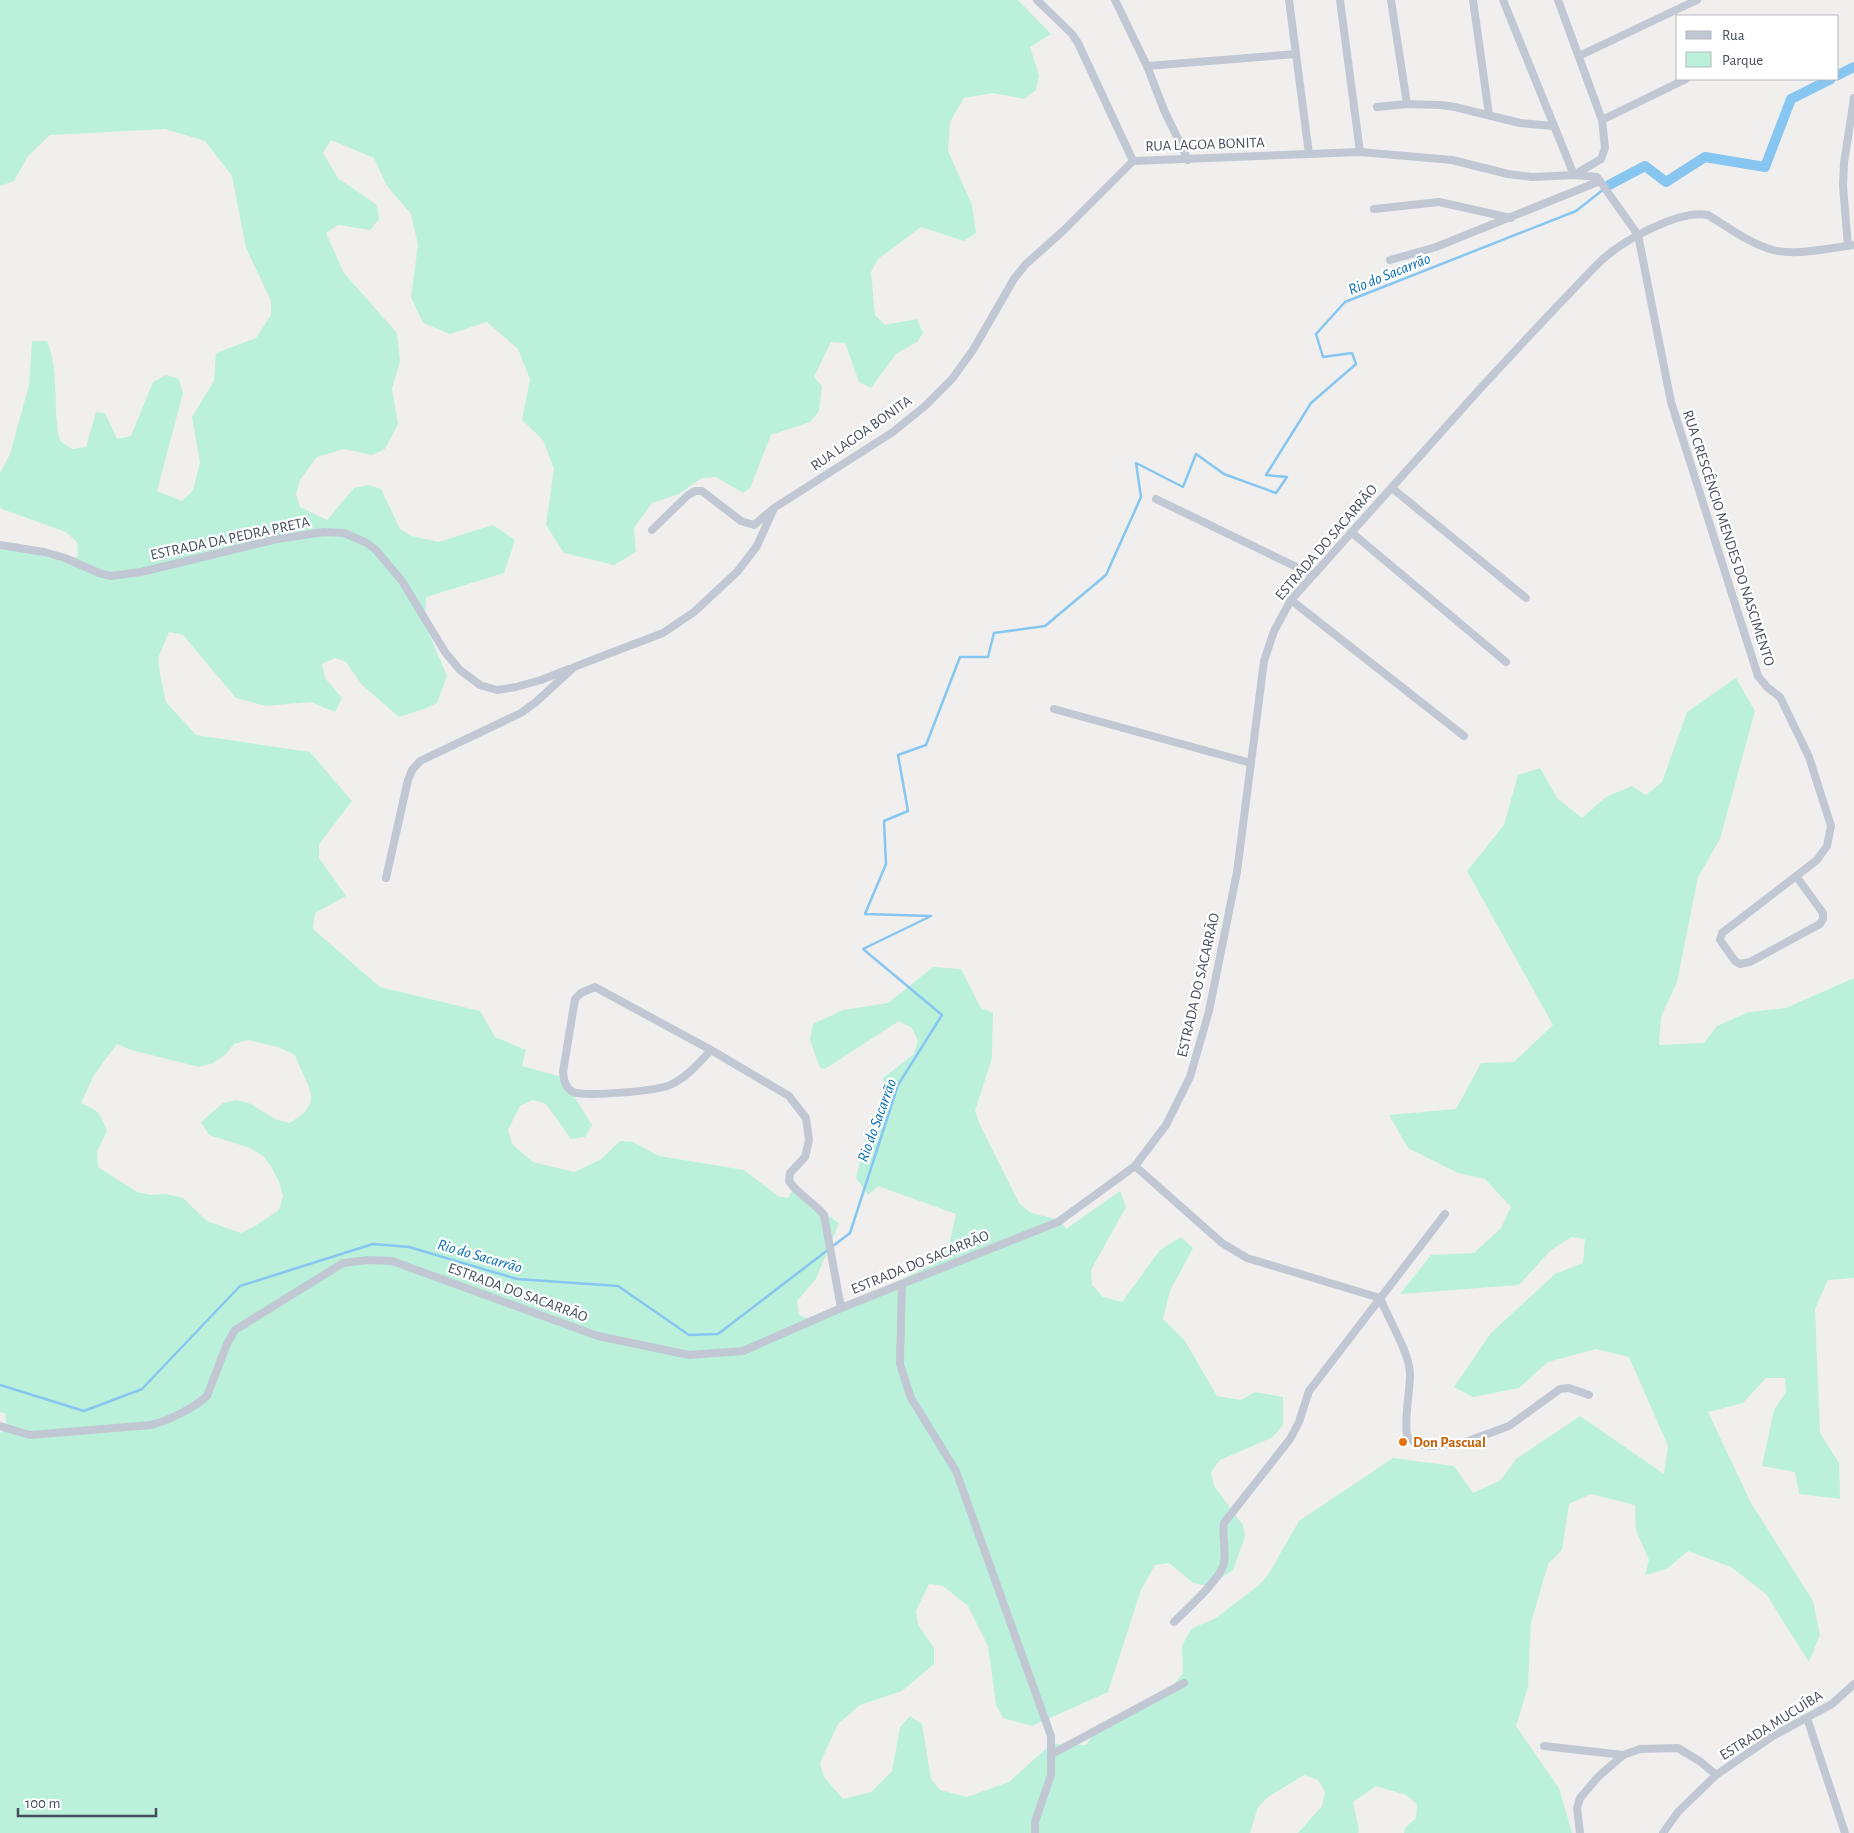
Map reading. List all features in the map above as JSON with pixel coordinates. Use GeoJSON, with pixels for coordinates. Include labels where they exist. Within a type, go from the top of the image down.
{"type":"FeatureCollection","features":[{"type":"Feature","properties":{"kind":"street"},"geometry":{"type":"LineString","coordinates":[[1037,0],[1072,34],[1078,43],[1133,161]]}},
{"type":"Feature","properties":{"kind":"street"},"geometry":{"type":"LineString","coordinates":[[1115,0],[1147,66],[1164,110],[1188,160]]}},
{"type":"Feature","properties":{"kind":"street"},"geometry":{"type":"LineString","coordinates":[[1289,0],[1309,154]]}},
{"type":"Feature","properties":{"kind":"street"},"geometry":{"type":"LineString","coordinates":[[1340,0],[1360,152]]}},
{"type":"Feature","properties":{"kind":"street"},"geometry":{"type":"LineString","coordinates":[[1391,0],[1407,104]]}},
{"type":"Feature","properties":{"kind":"street"},"geometry":{"type":"LineString","coordinates":[[1473,0],[1489,115]]}},
{"type":"Feature","properties":{"kind":"street"},"geometry":{"type":"LineString","coordinates":[[1503,0],[1574,174],[1601,159],[1605,148],[1602,120],[1558,0]]}},
{"type":"Feature","properties":{"kind":"street"},"geometry":{"type":"LineString","coordinates":[[1579,56],[1696,0]]}},
{"type":"Feature","properties":{"kind":"street"},"geometry":{"type":"LineString","coordinates":[[1147,66],[1296,54]]}},
{"type":"Feature","properties":{"kind":"street"},"geometry":{"type":"LineString","coordinates":[[1602,120],[1684,80]]}},
{"type":"Feature","properties":{"kind":"street"},"geometry":{"type":"LineString","coordinates":[[1851,245],[1843,186],[1844,163],[1854,98]]}},
{"type":"Feature","properties":{"kind":"street"},"geometry":{"type":"LineString","coordinates":[[1377,107],[1407,104],[1455,107],[1520,122],[1553,126]]}},
{"type":"Feature","properties":{"kind":"street","name":"RUA LAGOA BONITA"},"geometry":{"type":"LineString","coordinates":[[774,508],[893,432],[925,406],[952,379],[973,350],[1014,279],[1026,264],[1063,231],[1133,161],[1360,152],[1452,160],[1508,174],[1532,177],[1574,174],[1591,176],[1602,182]]}},
{"type":"Feature","properties":{"kind":"street"},"geometry":{"type":"LineString","coordinates":[[1390,260],[1436,247],[1602,182],[1638,235]]}},
{"type":"Feature","properties":{"kind":"street"},"geometry":{"type":"LineString","coordinates":[[1374,209],[1438,202],[1511,218]]}},
{"type":"Feature","properties":{"kind":"street","name":"ESTRADA DO SACARRÃO"},"geometry":{"type":"LineString","coordinates":[[0,1426],[30,1435],[151,1425],[162,1422],[207,1396],[229,1339],[235,1330],[343,1264],[367,1260],[392,1261],[598,1336],[689,1355],[743,1351],[841,1308],[1058,1222],[1135,1166],[1166,1125],[1190,1077],[1209,1011],[1237,872],[1264,661],[1274,631],[1291,600],[1526,339],[1603,258],[1638,235],[1660,224],[1691,214],[1700,214],[1708,216],[1756,243],[1774,250],[1792,252],[1851,245]]}},
{"type":"Feature","properties":{"kind":"street","name":"RUA CRESCÊNCIO MENDES DO NASCIMENTO"},"geometry":{"type":"LineString","coordinates":[[1638,235],[1671,402],[1758,676],[1767,687],[1780,697],[1809,757],[1831,826],[1827,846],[1817,860],[1796,876],[1722,933],[1720,940],[1735,961],[1740,964],[1750,962],[1820,924],[1823,919],[1822,913],[1796,876]]}},
{"type":"Feature","properties":{"kind":"street"},"geometry":{"type":"LineString","coordinates":[[1392,488],[1526,598]]}},
{"type":"Feature","properties":{"kind":"street"},"geometry":{"type":"LineString","coordinates":[[652,530],[676,505],[695,491],[702,491],[742,521],[749,524],[754,524],[774,508]]}},
{"type":"Feature","properties":{"kind":"street"},"geometry":{"type":"LineString","coordinates":[[1156,499],[1313,575]]}},
{"type":"Feature","properties":{"kind":"street"},"geometry":{"type":"LineString","coordinates":[[386,878],[412,770],[420,761],[521,713],[536,702],[574,666],[662,632],[694,612],[737,572],[757,546],[774,508]]}},
{"type":"Feature","properties":{"kind":"street","name":"ESTRADA DA PEDRA PRETA"},"geometry":{"type":"LineString","coordinates":[[0,545],[58,556],[111,576],[141,572],[277,539],[324,532],[344,534],[365,542],[375,549],[402,581],[445,652],[460,670],[480,685],[497,690],[516,687],[541,680],[574,666]]}},
{"type":"Feature","properties":{"kind":"street"},"geometry":{"type":"LineString","coordinates":[[1351,532],[1506,662]]}},
{"type":"Feature","properties":{"kind":"street"},"geometry":{"type":"LineString","coordinates":[[1291,600],[1464,736]]}},
{"type":"Feature","properties":{"kind":"street"},"geometry":{"type":"LineString","coordinates":[[1054,709],[1251,763]]}},
{"type":"Feature","properties":{"kind":"street"},"geometry":{"type":"LineString","coordinates":[[712,1050],[688,1074],[668,1086],[639,1091],[603,1094],[574,1092],[565,1084],[562,1072],[575,1000],[580,993],[595,987],[712,1050],[789,1096],[806,1118],[809,1140],[805,1157],[790,1173],[789,1181],[793,1188],[824,1214],[841,1308]]}},
{"type":"Feature","properties":{"kind":"street"},"geometry":{"type":"LineString","coordinates":[[1135,1166],[1222,1244],[1247,1258],[1380,1298],[1408,1360],[1410,1373],[1405,1421],[1407,1436],[1417,1444],[1433,1446],[1465,1442],[1509,1426],[1560,1388],[1569,1388],[1589,1395]]}},
{"type":"Feature","properties":{"kind":"street"},"geometry":{"type":"LineString","coordinates":[[1174,1622],[1219,1576],[1224,1563],[1222,1532],[1224,1524],[1290,1440],[1299,1422],[1309,1390],[1445,1214]]}},
{"type":"Feature","properties":{"kind":"street"},"geometry":{"type":"LineString","coordinates":[[902,1284],[900,1364],[906,1383],[911,1398],[956,1471],[1051,1736],[1051,1776],[1035,1822],[1035,1833]]}},
{"type":"Feature","properties":{"kind":"street"},"geometry":{"type":"LineString","coordinates":[[1052,1754],[1184,1683]]}},
{"type":"Feature","properties":{"kind":"street","name":"ESTRADA MUCUÍBA"},"geometry":{"type":"LineString","coordinates":[[1663,1833],[1678,1812],[1716,1775],[1773,1736],[1832,1704],[1854,1684]]}},
{"type":"Feature","properties":{"kind":"street"},"geometry":{"type":"LineString","coordinates":[[1807,1718],[1845,1833]]}},
{"type":"Feature","properties":{"kind":"street"},"geometry":{"type":"LineString","coordinates":[[1544,1746],[1623,1755]]}},
{"type":"Feature","properties":{"kind":"street"},"geometry":{"type":"LineString","coordinates":[[1580,1833],[1577,1808],[1580,1798],[1598,1777],[1623,1755],[1640,1749],[1678,1748],[1701,1762],[1716,1775]]}},
{"type":"Feature","properties":{"kind":"green space"},"geometry":{"type":"Polygon","coordinates":[[[0,0],[1018,0],[1051,34],[1030,47],[1039,75],[1036,90],[1024,99],[993,93],[964,98],[950,122],[948,151],[972,205],[976,233],[964,241],[921,227],[878,259],[871,272],[875,315],[885,325],[917,319],[923,333],[917,342],[896,354],[871,388],[859,382],[845,343],[831,342],[814,377],[822,386],[819,411],[810,422],[771,435],[750,488],[743,493],[716,477],[702,478],[679,494],[652,503],[634,528],[636,552],[614,565],[564,553],[546,525],[554,469],[543,440],[522,420],[530,379],[518,349],[487,322],[450,334],[423,323],[411,297],[418,245],[411,214],[387,186],[374,158],[331,140],[323,153],[338,178],[377,205],[379,219],[370,230],[338,225],[326,233],[344,273],[397,333],[400,361],[392,389],[398,424],[385,449],[372,455],[344,449],[317,457],[300,480],[296,494],[300,507],[327,520],[354,488],[368,485],[381,489],[400,529],[412,536],[438,542],[493,525],[515,540],[504,573],[426,597],[425,624],[447,676],[437,703],[399,717],[362,685],[346,662],[335,658],[322,664],[325,678],[342,698],[335,712],[311,702],[266,706],[236,698],[183,635],[169,632],[158,658],[166,702],[196,735],[310,752],[352,801],[319,844],[319,858],[346,896],[315,913],[313,929],[380,987],[480,1011],[495,1037],[526,1050],[522,1066],[562,1077],[592,1125],[585,1137],[571,1139],[546,1104],[533,1100],[520,1106],[508,1130],[512,1144],[533,1162],[574,1172],[600,1160],[620,1141],[633,1142],[659,1156],[744,1170],[778,1196],[788,1198],[793,1190],[839,1223],[816,1279],[797,1301],[799,1315],[815,1321],[931,1265],[950,1241],[956,1214],[878,1186],[868,1195],[856,1178],[866,1136],[888,1099],[883,1078],[914,1054],[918,1041],[912,1028],[899,1021],[825,1069],[820,1068],[810,1040],[813,1024],[843,1010],[888,1003],[933,967],[961,969],[981,1008],[993,1013],[992,1058],[975,1111],[980,1125],[1019,1203],[1031,1213],[1060,1220],[1066,1229],[1120,1191],[1126,1207],[1091,1270],[1092,1285],[1103,1297],[1122,1302],[1160,1250],[1181,1237],[1193,1248],[1170,1291],[1163,1319],[1185,1341],[1217,1396],[1241,1400],[1255,1392],[1283,1397],[1283,1425],[1273,1437],[1220,1460],[1211,1472],[1214,1486],[1243,1525],[1245,1537],[1233,1570],[1208,1586],[1193,1583],[1169,1563],[1155,1565],[1141,1590],[1108,1692],[1032,1726],[1003,1718],[996,1705],[988,1646],[968,1606],[943,1586],[929,1584],[916,1611],[918,1625],[934,1648],[934,1664],[902,1691],[860,1705],[838,1724],[820,1763],[824,1777],[843,1799],[871,1792],[892,1771],[900,1727],[910,1716],[922,1724],[931,1779],[940,1790],[967,1797],[1009,1782],[1051,1744],[1086,1745],[1097,1729],[1166,1695],[1183,1673],[1182,1646],[1191,1629],[1216,1618],[1259,1585],[1268,1575],[1299,1521],[1393,1458],[1454,1466],[1473,1493],[1501,1480],[1516,1459],[1580,1416],[1664,1474],[1668,1446],[1629,1357],[1596,1349],[1548,1362],[1519,1388],[1473,1397],[1454,1387],[1491,1333],[1555,1274],[1583,1263],[1585,1239],[1571,1237],[1550,1251],[1519,1285],[1400,1294],[1431,1255],[1474,1253],[1501,1228],[1511,1207],[1485,1179],[1458,1173],[1408,1148],[1389,1115],[1456,1109],[1481,1063],[1514,1062],[1553,1025],[1467,871],[1504,825],[1518,775],[1540,768],[1557,798],[1582,818],[1606,797],[1632,786],[1646,795],[1662,782],[1687,712],[1736,678],[1755,711],[1720,839],[1698,877],[1677,982],[1661,1017],[1659,1045],[1704,1043],[1717,1026],[1749,1012],[1786,1008],[1854,978],[1854,1278],[1828,1280],[1815,1309],[1820,1433],[1839,1463],[1840,1499],[1799,1494],[1795,1472],[1762,1466],[1774,1410],[1786,1392],[1785,1378],[1766,1378],[1743,1403],[1708,1412],[1751,1503],[1813,1601],[1820,1635],[1809,1662],[1766,1594],[1731,1567],[1688,1551],[1667,1569],[1645,1575],[1649,1560],[1636,1530],[1635,1505],[1591,1494],[1569,1504],[1562,1550],[1548,1564],[1531,1623],[1528,1687],[1516,1726],[1559,1788],[1572,1833],[1404,1833],[1405,1828],[1416,1818],[1417,1804],[1406,1795],[1376,1786],[1353,1802],[1358,1833],[1298,1833],[1322,1806],[1325,1792],[1318,1780],[1304,1775],[1268,1797],[1258,1807],[1250,1833],[0,1833],[0,1433],[7,1427],[5,1413],[0,1412],[0,545],[62,561],[78,556],[77,542],[66,532],[0,507],[0,473],[10,454],[29,385],[32,341],[47,341],[55,378],[56,416],[60,441],[72,449],[86,447],[96,412],[105,413],[117,439],[131,436],[153,382],[166,375],[179,379],[183,393],[157,491],[182,501],[193,490],[200,462],[192,417],[214,381],[216,353],[256,338],[271,315],[271,301],[246,248],[232,176],[205,141],[165,129],[50,135],[28,156],[14,181],[0,186],[0,0]],[[248,1040],[234,1044],[225,1055],[213,1063],[199,1067],[131,1050],[117,1044],[94,1075],[81,1103],[98,1113],[107,1131],[97,1152],[98,1167],[137,1192],[151,1195],[166,1194],[183,1198],[207,1221],[241,1233],[279,1210],[283,1196],[279,1182],[263,1156],[250,1148],[209,1135],[201,1122],[223,1103],[237,1100],[251,1104],[275,1119],[289,1123],[301,1115],[308,1108],[311,1101],[308,1085],[295,1055],[278,1047],[248,1040]]]}},
{"type":"Feature","properties":{"kind":"waterway"},"geometry":{"type":"LineString","coordinates":[[1839,74],[1854,67]]}},
{"type":"Feature","properties":{"kind":"waterway"},"geometry":{"type":"LineString","coordinates":[[1609,185],[1645,166],[1666,182],[1705,157],[1765,167],[1791,99],[1829,80]]}},
{"type":"Feature","properties":{"kind":"waterway","name":"Rio do Sacarrão"},"geometry":{"type":"LineString","coordinates":[[0,1385],[84,1411],[142,1389],[240,1286],[373,1244],[409,1247],[517,1279],[618,1286],[689,1335],[718,1334],[850,1233],[898,1085],[942,1015],[863,949],[931,916],[865,914],[886,864],[884,821],[908,811],[898,755],[926,745],[960,657],[988,657],[994,633],[1045,626],[1106,575],[1141,497],[1136,463],[1183,487],[1196,454],[1224,474],[1276,493],[1287,477],[1266,475],[1311,403],[1356,364],[1352,353],[1323,357],[1316,334],[1345,302],[1576,211],[1609,185]]}},
{"type":"Feature","properties":{"kind":"place","name":"Don Pascual"},"geometry":{"type":"Point","coordinates":[1403,1442]}}]}
